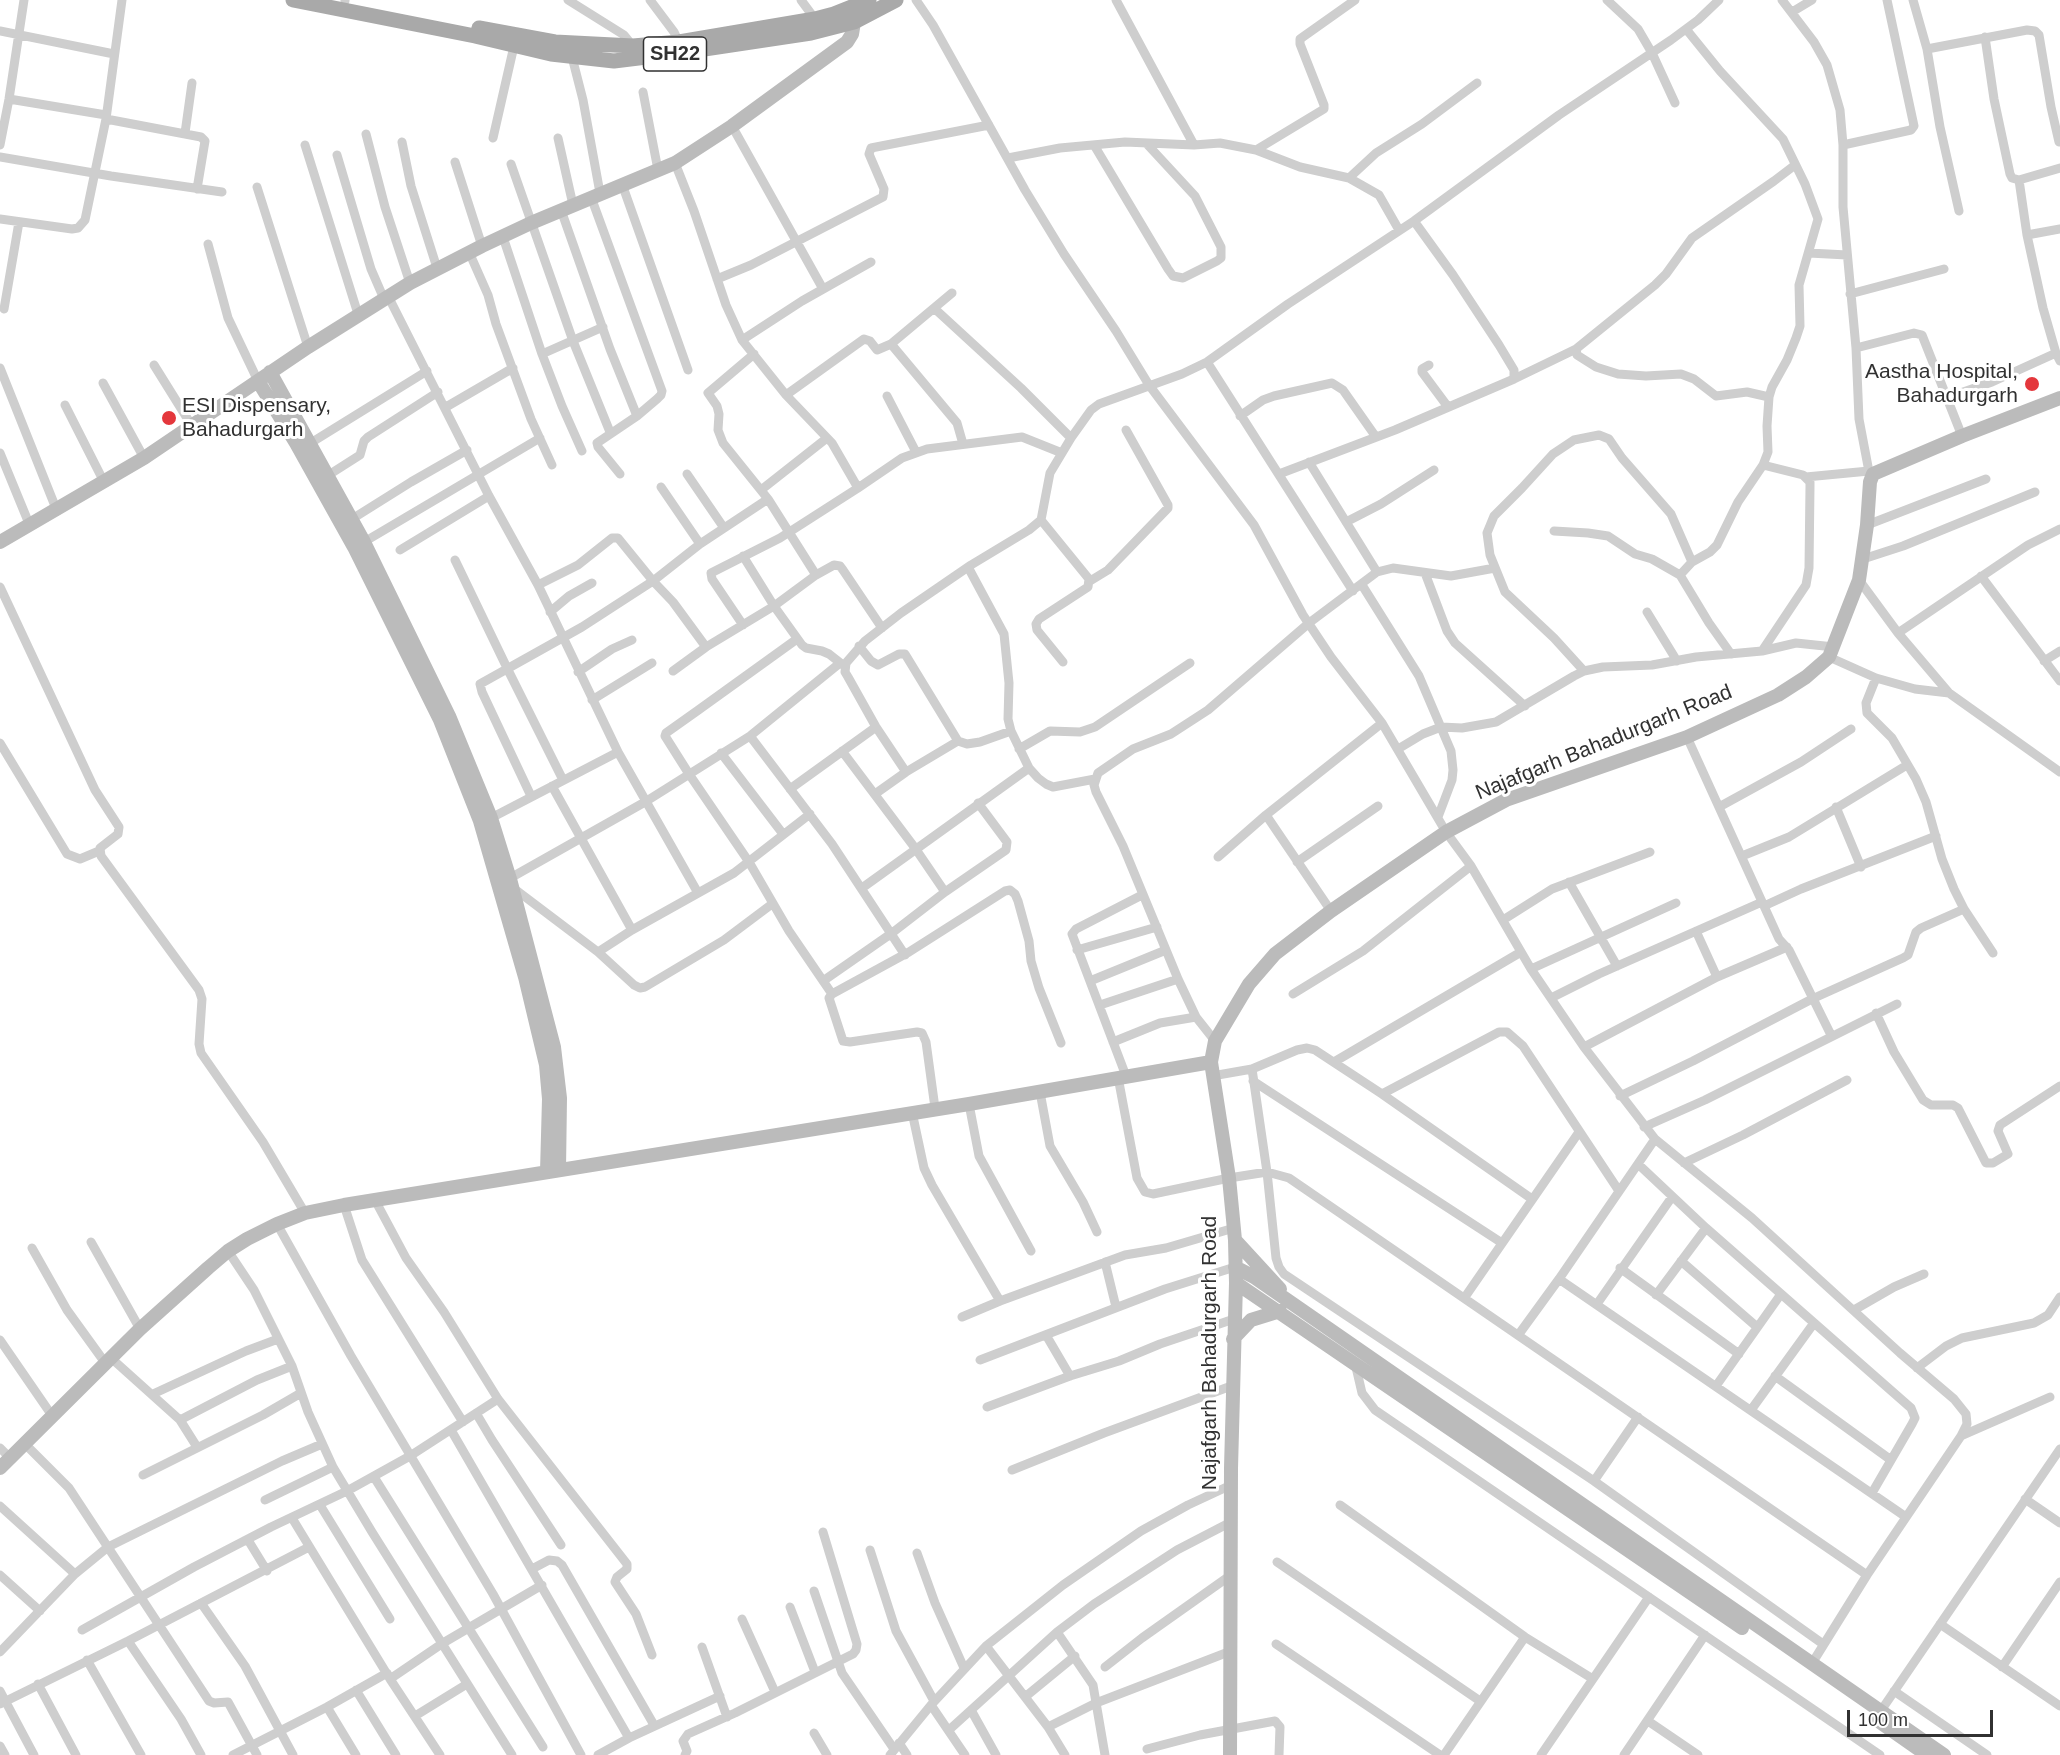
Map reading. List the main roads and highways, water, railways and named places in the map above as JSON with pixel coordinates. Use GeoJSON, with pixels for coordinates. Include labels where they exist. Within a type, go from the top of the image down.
{"type":"FeatureCollection","features":[{"type":"Feature","properties":{"kind":"main road","name":"SH22"},"geometry":{"type":"LineString","coordinates":[[293,0],[555,42],[681,48],[811,33],[854,14],[897,0]]}},
{"type":"Feature","properties":{"kind":"main road","name":"SH22"},"geometry":{"type":"LineString","coordinates":[[343,0],[395,16],[514,46],[572,57],[614,61],[815,18],[854,14],[869,0]]}},
{"type":"Feature","properties":{"kind":"place","name":"Aastha Hospital, Bahadurgarh"},"geometry":{"type":"Point","coordinates":[2032,384]}},
{"type":"Feature","properties":{"kind":"place","name":"ESI Dispensary, Bahadurgarh"},"geometry":{"type":"Point","coordinates":[169,418]}}]}
